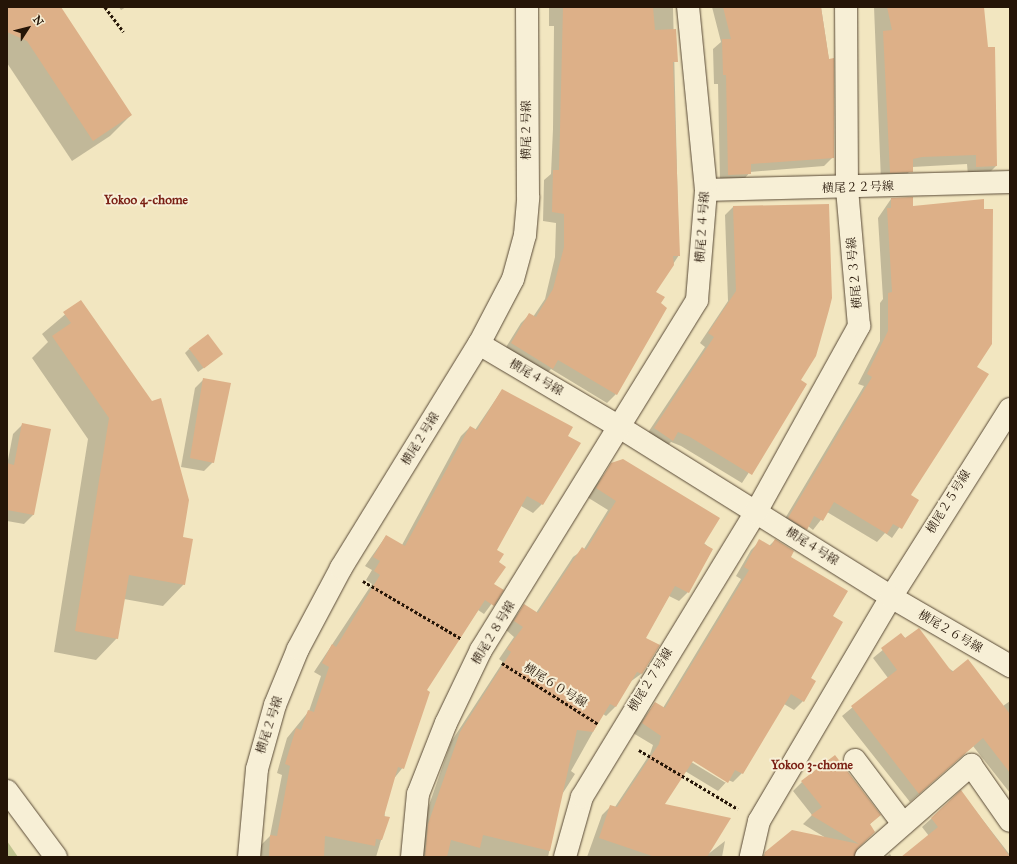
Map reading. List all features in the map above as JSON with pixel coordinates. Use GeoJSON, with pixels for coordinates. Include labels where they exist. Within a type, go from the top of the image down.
{"type":"FeatureCollection","features":[{"type":"Feature","properties":{"kind":"street","name":"横尾２号線"},"geometry":{"type":"LineString","coordinates":[[249,857],[253,789],[273,712],[298,649],[341,568],[479,344],[513,279],[525,234],[527,7]]}},
{"type":"Feature","properties":{"kind":"street","name":"横尾２４号線"},"geometry":{"type":"LineString","coordinates":[[621,428],[697,300],[706,190],[688,7]]}},
{"type":"Feature","properties":{"kind":"street","name":"横尾２３号線"},"geometry":{"type":"LineString","coordinates":[[756,512],[859,326],[847,189],[846,7]]}},
{"type":"Feature","properties":{"kind":"street","name":"横尾２２号線"},"geometry":{"type":"LineString","coordinates":[[706,190],[847,189],[1010,182]]}},
{"type":"Feature","properties":{"kind":"street","name":"横尾４号線"},"geometry":{"type":"LineString","coordinates":[[479,344],[621,428],[891,597]]}},
{"type":"Feature","properties":{"kind":"street","name":"横尾２５号線"},"geometry":{"type":"LineString","coordinates":[[891,597],[1010,409]]}},
{"type":"Feature","properties":{"kind":"street","name":"横尾２８号線"},"geometry":{"type":"LineString","coordinates":[[412,857],[418,794],[446,723],[481,650],[621,428]]}},
{"type":"Feature","properties":{"kind":"street","name":"横尾２７号線"},"geometry":{"type":"LineString","coordinates":[[565,857],[582,797],[617,736],[756,512]]}},
{"type":"Feature","properties":{"kind":"street","name":"横尾２６号線"},"geometry":{"type":"LineString","coordinates":[[891,597],[1010,666]]}},
{"type":"Feature","properties":{"kind":"street"},"geometry":{"type":"LineString","coordinates":[[751,857],[759,821],[891,597]]}},
{"type":"Feature","properties":{"kind":"street"},"geometry":{"type":"LineString","coordinates":[[855,760],[903,824]]}},
{"type":"Feature","properties":{"kind":"street"},"geometry":{"type":"LineString","coordinates":[[866,857],[971,765],[1010,821]]}},
{"type":"Feature","properties":{"kind":"street"},"geometry":{"type":"LineString","coordinates":[[7,791],[56,857]]}},
{"type":"Feature","properties":{"kind":"path"},"geometry":{"type":"LineString","coordinates":[[105,7],[124,32]]}},
{"type":"Feature","properties":{"kind":"path","name":"横尾６０号線"},"geometry":{"type":"LineString","coordinates":[[341,568],[481,650],[617,736],[759,821]]}},
{"type":"Feature","properties":{"kind":"green space"},"geometry":{"type":"Polygon","coordinates":[[[7,841],[18,857],[7,857],[7,841]]]}},
{"type":"Feature","properties":{"kind":"building"},"geometry":{"type":"Polygon","coordinates":[[[7,7],[61,7],[132,115],[93,141],[27,41],[7,32],[7,7]]]}},
{"type":"Feature","properties":{"kind":"building"},"geometry":{"type":"Polygon","coordinates":[[[563,7],[653,7],[655,30],[676,29],[678,62],[673,62],[680,256],[673,256],[674,265],[656,292],[665,297],[661,303],[667,308],[617,395],[558,360],[553,369],[511,343],[529,313],[536,317],[553,289],[564,247],[564,214],[552,212],[553,170],[559,170],[563,7]]]}},
{"type":"Feature","properties":{"kind":"building"},"geometry":{"type":"Polygon","coordinates":[[[723,7],[821,7],[829,59],[834,58],[834,158],[751,164],[751,174],[728,175],[726,75],[723,75],[722,39],[731,39],[723,7]]]}},
{"type":"Feature","properties":{"kind":"building"},"geometry":{"type":"Polygon","coordinates":[[[887,7],[984,7],[988,47],[995,47],[997,166],[976,167],[976,155],[922,157],[913,159],[913,172],[890,173],[883,31],[892,30],[887,7]]]}},
{"type":"Feature","properties":{"kind":"building"},"geometry":{"type":"Polygon","coordinates":[[[913,197],[913,206],[984,199],[984,209],[993,209],[992,344],[977,367],[989,374],[911,495],[919,500],[902,529],[893,524],[887,534],[834,502],[823,521],[814,516],[807,530],[788,518],[872,377],[867,374],[888,331],[888,293],[892,292],[887,208],[891,208],[891,198],[913,197]]]}},
{"type":"Feature","properties":{"kind":"building"},"geometry":{"type":"Polygon","coordinates":[[[829,204],[832,298],[816,356],[801,380],[807,384],[752,475],[690,437],[678,432],[673,441],[654,428],[714,337],[708,333],[736,291],[733,206],[829,204]]]}},
{"type":"Feature","properties":{"kind":"building"},"geometry":{"type":"Polygon","coordinates":[[[81,300],[152,401],[161,398],[189,500],[183,537],[193,539],[185,585],[129,575],[118,639],[75,631],[109,418],[52,336],[71,323],[63,312],[81,300]]]}},
{"type":"Feature","properties":{"kind":"building"},"geometry":{"type":"Polygon","coordinates":[[[208,334],[223,354],[204,368],[189,348],[208,334]]]}},
{"type":"Feature","properties":{"kind":"building"},"geometry":{"type":"Polygon","coordinates":[[[203,378],[231,383],[214,463],[190,458],[203,378]]]}},
{"type":"Feature","properties":{"kind":"building"},"geometry":{"type":"Polygon","coordinates":[[[502,389],[573,427],[568,436],[581,443],[543,505],[527,496],[497,550],[504,554],[499,562],[506,567],[494,584],[504,590],[494,606],[485,600],[427,690],[430,692],[404,769],[398,767],[384,816],[390,817],[382,840],[376,839],[375,846],[325,836],[324,857],[269,857],[270,835],[277,836],[290,766],[285,764],[296,728],[301,730],[308,710],[314,712],[329,667],[322,663],[332,644],[336,647],[380,575],[374,571],[380,561],[373,557],[386,535],[405,546],[470,426],[477,430],[502,389]]]}},
{"type":"Feature","properties":{"kind":"building"},"geometry":{"type":"Polygon","coordinates":[[[22,423],[51,429],[34,515],[7,510],[7,463],[14,465],[22,423]]]}},
{"type":"Feature","properties":{"kind":"building"},"geometry":{"type":"Polygon","coordinates":[[[623,459],[720,518],[704,544],[713,549],[689,593],[675,586],[646,638],[660,645],[642,674],[637,672],[616,707],[610,704],[593,732],[577,730],[550,851],[483,835],[480,848],[451,840],[447,857],[425,857],[428,824],[460,732],[511,652],[507,649],[523,627],[514,621],[524,604],[538,613],[582,547],[586,550],[616,501],[596,488],[611,463],[623,459]]]}},
{"type":"Feature","properties":{"kind":"building"},"geometry":{"type":"Polygon","coordinates":[[[759,539],[771,546],[775,539],[794,551],[791,557],[848,591],[833,616],[843,622],[811,678],[816,681],[804,702],[791,694],[743,774],[735,770],[728,783],[693,761],[665,804],[731,818],[707,857],[655,857],[599,838],[610,805],[617,807],[659,744],[661,736],[642,723],[655,702],[665,708],[749,570],[744,567],[759,539]]]}},
{"type":"Feature","properties":{"kind":"building"},"geometry":{"type":"Polygon","coordinates":[[[919,628],[952,672],[968,659],[1010,714],[1010,773],[983,738],[919,794],[851,706],[897,670],[881,648],[901,633],[905,638],[919,628]]]}},
{"type":"Feature","properties":{"kind":"building"},"geometry":{"type":"Polygon","coordinates":[[[835,755],[881,815],[870,824],[875,832],[858,848],[854,857],[764,857],[765,852],[792,830],[859,844],[811,815],[822,807],[801,781],[835,755]]]}},
{"type":"Feature","properties":{"kind":"building"},"geometry":{"type":"Polygon","coordinates":[[[961,790],[1010,857],[901,857],[938,827],[931,818],[961,790]]]}},
{"type":"Feature","properties":{"kind":"district","name":"Yokoo 4-chome"},"geometry":{"type":"Point","coordinates":[146,200]}},
{"type":"Feature","properties":{"kind":"district","name":"Yokoo 3-chome"},"geometry":{"type":"Point","coordinates":[812,765]}}]}
